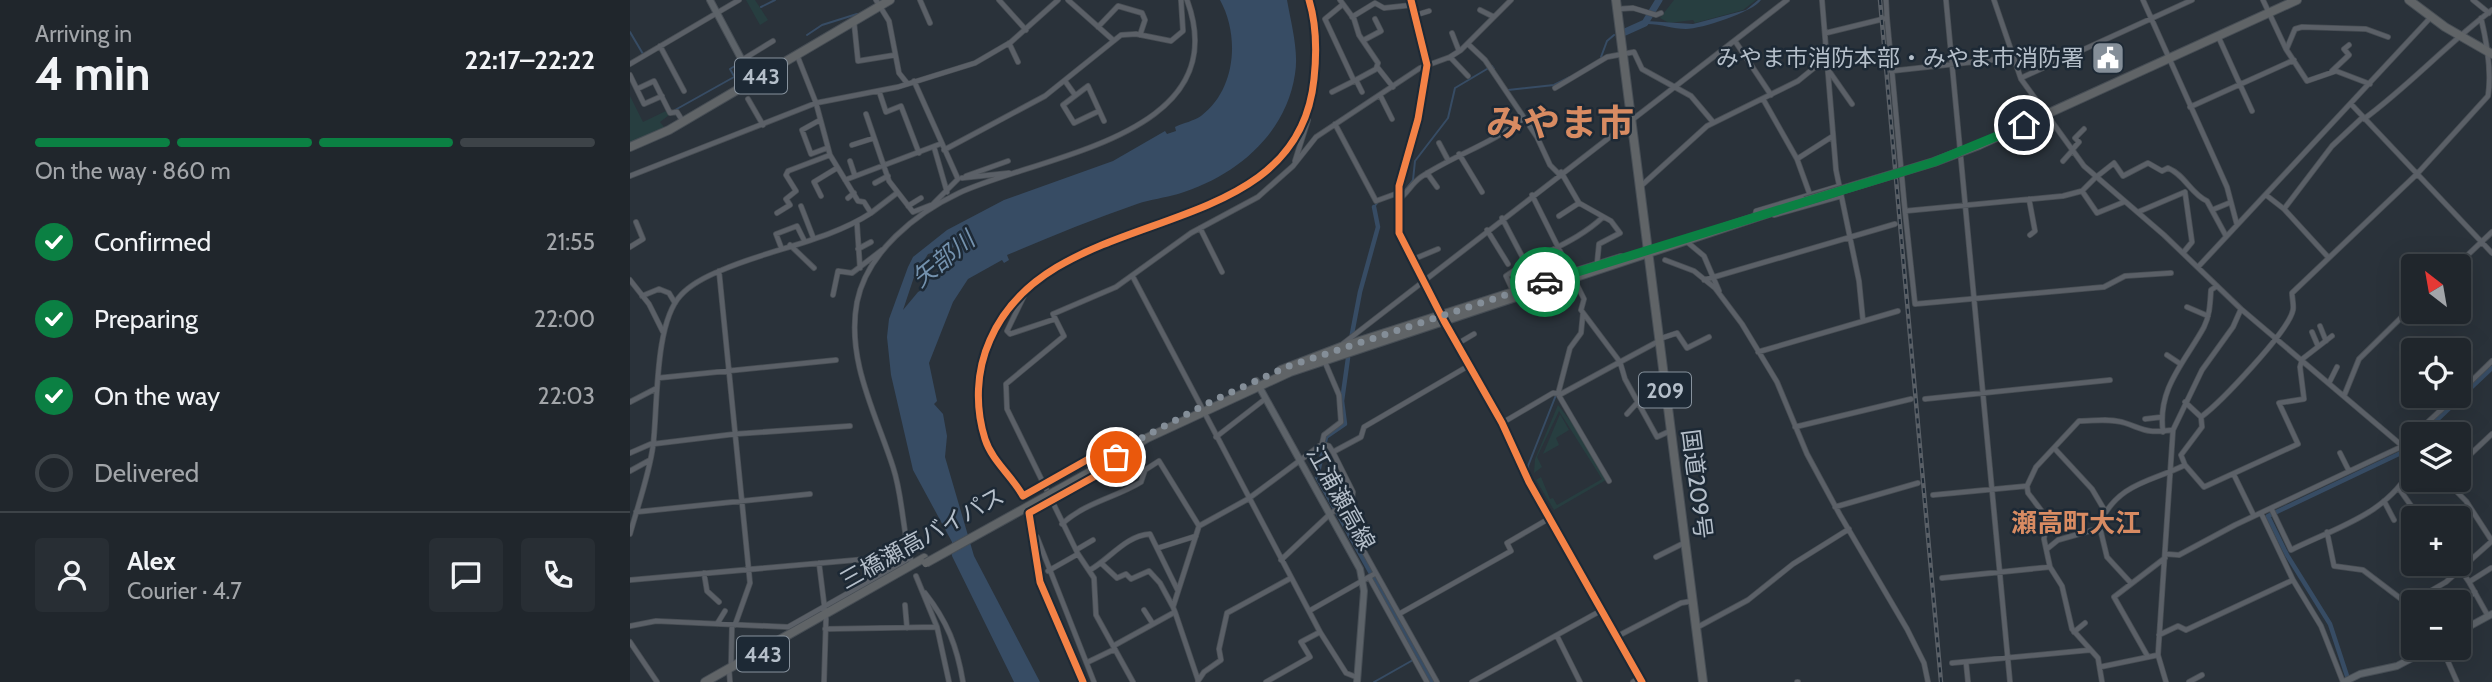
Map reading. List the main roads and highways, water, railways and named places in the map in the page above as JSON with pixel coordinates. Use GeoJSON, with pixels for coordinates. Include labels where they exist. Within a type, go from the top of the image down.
{"type":"FeatureCollection","features":[{"type":"Feature","properties":{"kind":"highway","name":"443"},"geometry":{"type":"LineString","coordinates":[[630,147],[669,130],[854,21],[878,3],[890,0]]}},
{"type":"Feature","properties":{"kind":"highway","name":"443"},"geometry":{"type":"LineString","coordinates":[[1647,253],[1808,198],[1934,162],[1979,145],[2297,0]]}},
{"type":"Feature","properties":{"kind":"highway"},"geometry":{"type":"LineString","coordinates":[[2409,0],[2458,35],[2491,53]]}},
{"type":"Feature","properties":{"kind":"highway","name":"国道209号"},"geometry":{"type":"LineString","coordinates":[[1617,5],[1703,682]]}},
{"type":"Feature","properties":{"kind":"highway","name":"三橋瀬高バイパス"},"geometry":{"type":"LineString","coordinates":[[1323,357],[1340,347],[1443,318],[1514,292],[1573,276],[1598,265],[1647,253]]}},
{"type":"Feature","properties":{"kind":"highway","name":"三橋瀬高バイパス"},"geometry":{"type":"LineString","coordinates":[[713,682],[825,613],[1201,409],[1256,383],[1323,357],[1647,253]]}},
{"type":"Feature","properties":{"kind":"highway","name":"三橋瀬高バイパス"},"geometry":{"type":"LineString","coordinates":[[705,682],[730,673]]}},
{"type":"Feature","properties":{"kind":"main road"},"geometry":{"type":"LineString","coordinates":[[710,0],[753,81]]}},
{"type":"Feature","properties":{"kind":"main road","name":"江浦瀬高線"},"geometry":{"type":"LineString","coordinates":[[1256,383],[1355,558],[1370,576],[1356,679]]}},
{"type":"Feature","properties":{"kind":"main road"},"geometry":{"type":"LineString","coordinates":[[2471,625],[2490,615]]}},
{"type":"Feature","properties":{"kind":"main road"},"geometry":{"type":"LineString","coordinates":[[2345,681],[2397,666],[2408,660]]}},
{"type":"Feature","properties":{"kind":"water"},"geometry":{"type":"Polygon","coordinates":[[[1220,0],[1287,0],[1295,47],[1295,74],[1290,96],[1269,134],[1238,165],[1219,177],[1178,194],[1137,204],[1072,228],[1007,255],[1009,260],[1004,263],[1002,260],[968,279],[953,302],[929,363],[937,401],[934,404],[943,414],[947,436],[945,457],[974,556],[1040,682],[1014,682],[952,556],[952,542],[913,470],[891,375],[887,337],[889,319],[913,257],[947,230],[1004,200],[1113,161],[1165,131],[1167,134],[1176,131],[1175,127],[1201,116],[1222,92],[1228,77],[1232,46],[1226,14],[1220,0]],[[962,245],[928,254],[914,277],[903,310],[918,292],[927,287],[927,281],[962,245]]]}},
{"type":"Feature","properties":{"kind":"water"},"geometry":{"type":"Polygon","coordinates":[[[1761,0],[1748,10],[1703,26],[1686,29],[1647,24],[1647,21],[1693,24],[1746,10],[1761,0]]]}},
{"type":"Feature","properties":{"kind":"water"},"geometry":{"type":"Polygon","coordinates":[[[1351,533],[1435,682],[1429,682],[1347,535],[1351,533]]]}},
{"type":"Feature","properties":{"kind":"waterway"},"geometry":{"type":"LineString","coordinates":[[761,7],[775,0]]}},
{"type":"Feature","properties":{"kind":"waterway"},"geometry":{"type":"LineString","coordinates":[[1625,32],[1645,23],[1659,0]]}},
{"type":"Feature","properties":{"kind":"waterway"},"geometry":{"type":"LineString","coordinates":[[807,35],[822,25],[857,14]]}},
{"type":"Feature","properties":{"kind":"waterway"},"geometry":{"type":"LineString","coordinates":[[630,32],[643,54]]}},
{"type":"Feature","properties":{"kind":"waterway"},"geometry":{"type":"LineString","coordinates":[[1601,57],[1607,41],[1614,35]]}},
{"type":"Feature","properties":{"kind":"waterway"},"geometry":{"type":"LineString","coordinates":[[738,64],[730,69],[739,85]]}},
{"type":"Feature","properties":{"kind":"waterway"},"geometry":{"type":"LineString","coordinates":[[1393,197],[1401,195],[1413,180],[1415,161],[1448,118],[1455,88],[1492,66],[1494,69]]}},
{"type":"Feature","properties":{"kind":"waterway"},"geometry":{"type":"LineString","coordinates":[[675,110],[734,77]]}},
{"type":"Feature","properties":{"kind":"waterway"},"geometry":{"type":"LineString","coordinates":[[1508,90],[1554,85],[1570,77]]}},
{"type":"Feature","properties":{"kind":"waterway"},"geometry":{"type":"LineString","coordinates":[[1374,207],[1378,202]]}},
{"type":"Feature","properties":{"kind":"waterway"},"geometry":{"type":"LineString","coordinates":[[1351,339],[1360,292],[1378,227],[1374,207]]}},
{"type":"Feature","properties":{"kind":"waterway"},"geometry":{"type":"LineString","coordinates":[[1348,358],[1342,401],[1345,424],[1326,437],[1317,477],[1352,539]]}},
{"type":"Feature","properties":{"kind":"waterway"},"geometry":{"type":"LineString","coordinates":[[2435,422],[2492,368]]}},
{"type":"Feature","properties":{"kind":"waterway"},"geometry":{"type":"LineString","coordinates":[[1556,395],[1528,466],[1529,474],[1645,682]]}},
{"type":"Feature","properties":{"kind":"waterway"},"geometry":{"type":"LineString","coordinates":[[2349,682],[2330,624],[2287,555],[2268,516],[2401,453]]}},
{"type":"Feature","properties":{"kind":"waterway"},"geometry":{"type":"LineString","coordinates":[[1374,682],[1413,660]]}},
{"type":"Feature","properties":{"kind":"railway"},"geometry":{"type":"LineString","coordinates":[[1880,0],[1941,682]]}},
{"type":"Feature","properties":{"kind":"place","name":"みやま市消防本部・みやま市消防署"},"geometry":{"type":"Point","coordinates":[2108,58]}},
{"type":"Feature","properties":{"kind":"district","name":"みやま市"},"geometry":{"type":"Point","coordinates":[1560,122]}},
{"type":"Feature","properties":{"kind":"district","name":"瀬高町大江"},"geometry":{"type":"Point","coordinates":[2076,523]}},
{"type":"Feature","properties":{"kind":"water label","name":"矢部川"},"geometry":{"type":"Point","coordinates":[943,259]}}]}
